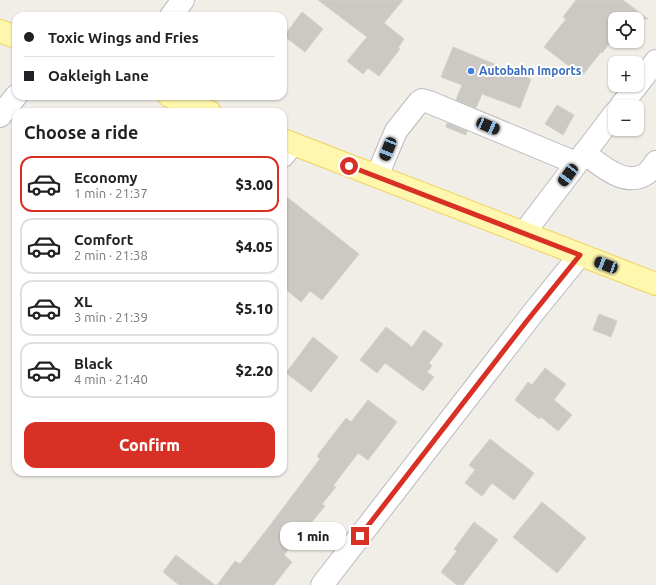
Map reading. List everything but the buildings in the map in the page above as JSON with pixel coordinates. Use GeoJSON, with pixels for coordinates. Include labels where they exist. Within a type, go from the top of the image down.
{"type":"FeatureCollection","features":[{"type":"Feature","properties":{"kind":"main road"},"geometry":{"type":"LineString","coordinates":[[0,31],[12,36]]}},
{"type":"Feature","properties":{"kind":"main road"},"geometry":{"type":"LineString","coordinates":[[179,100],[200,108]]}},
{"type":"Feature","properties":{"kind":"main road"},"geometry":{"type":"LineString","coordinates":[[287,147],[377,176],[656,284]]}},
{"type":"Feature","properties":{"kind":"street"},"geometry":{"type":"LineString","coordinates":[[174,12],[183,0]]}},
{"type":"Feature","properties":{"kind":"street"},"geometry":{"type":"LineString","coordinates":[[625,100],[656,61]]}},
{"type":"Feature","properties":{"kind":"street"},"geometry":{"type":"LineString","coordinates":[[0,116],[13,100]]}},
{"type":"Feature","properties":{"kind":"street"},"geometry":{"type":"LineString","coordinates":[[377,176],[396,131],[422,100],[580,158],[618,175],[629,177],[641,176],[646,174],[656,162]]}},
{"type":"Feature","properties":{"kind":"street"},"geometry":{"type":"LineString","coordinates":[[524,233],[608,122]]}},
{"type":"Feature","properties":{"kind":"street"},"geometry":{"type":"LineString","coordinates":[[322,585],[580,255]]}},
{"type":"Feature","properties":{"kind":"place","name":"Autobahn Imports"},"geometry":{"type":"Point","coordinates":[471,71]}},
{"type":"Feature","properties":{"kind":"route"},"geometry":{"type":"LineString","coordinates":[[349,166],[580,255],[526,322],[360,536]]}}]}
